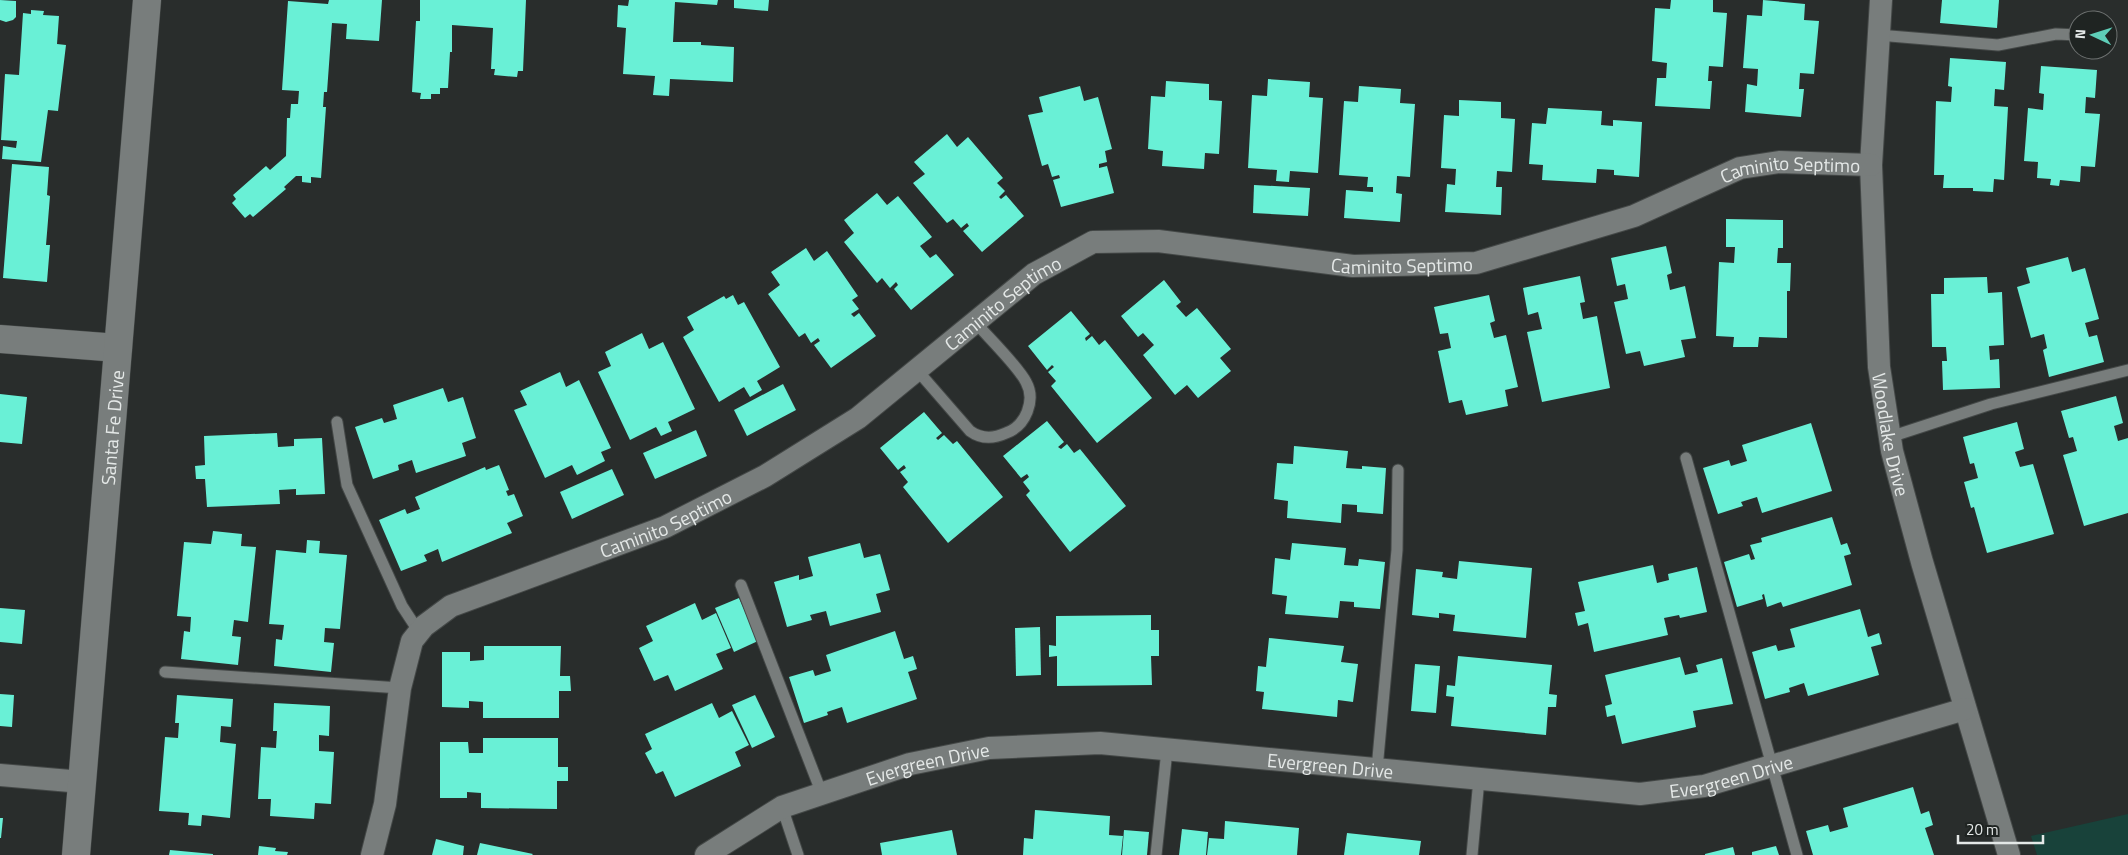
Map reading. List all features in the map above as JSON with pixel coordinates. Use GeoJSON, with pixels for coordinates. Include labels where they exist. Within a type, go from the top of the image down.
{"type":"FeatureCollection","features":[{"type":"Feature","properties":{"kind":"main road","name":"Santa Fe Drive"},"geometry":{"type":"LineString","coordinates":[[76,855],[147,0]]}},
{"type":"Feature","properties":{"kind":"main road"},"geometry":{"type":"LineString","coordinates":[[0,339],[118,348]]}},
{"type":"Feature","properties":{"kind":"street","name":"Woodlake Drive"},"geometry":{"type":"LineString","coordinates":[[1881,0],[1871,165],[1879,367],[1890,437],[1922,562],[2009,855]]}},
{"type":"Feature","properties":{"kind":"street","name":"Caminito Septimo"},"geometry":{"type":"LineString","coordinates":[[372,855],[385,804],[400,688],[412,640],[419,632],[451,606],[665,527],[765,476],[858,418],[1034,274],[1093,242],[1158,241],[1352,266],[1476,263],[1634,216],[1740,168],[1779,162],[1871,165]]}},
{"type":"Feature","properties":{"kind":"street","name":"Evergreen Drive"},"geometry":{"type":"LineString","coordinates":[[706,855],[782,807],[910,764],[989,748],[1100,743],[1640,794],[1704,786],[1965,710]]}},
{"type":"Feature","properties":{"kind":"street"},"geometry":{"type":"LineString","coordinates":[[0,775],[82,782]]}},
{"type":"Feature","properties":{"kind":"lane"},"geometry":{"type":"LineString","coordinates":[[1878,35],[1998,45],[2056,34],[2068,35]]}},
{"type":"Feature","properties":{"kind":"lane"},"geometry":{"type":"LineString","coordinates":[[917,370],[970,431],[978,437],[990,438],[1011,432],[1027,414],[1030,401],[1026,381],[976,322]]}},
{"type":"Feature","properties":{"kind":"lane"},"geometry":{"type":"LineString","coordinates":[[1890,437],[1991,404],[2128,370]]}},
{"type":"Feature","properties":{"kind":"lane"},"geometry":{"type":"LineString","coordinates":[[337,422],[347,485],[402,606],[419,632]]}},
{"type":"Feature","properties":{"kind":"lane"},"geometry":{"type":"LineString","coordinates":[[1686,458],[1797,855]]}},
{"type":"Feature","properties":{"kind":"lane"},"geometry":{"type":"LineString","coordinates":[[1377,769],[1397,550],[1398,470]]}},
{"type":"Feature","properties":{"kind":"lane"},"geometry":{"type":"LineString","coordinates":[[741,585],[822,794]]}},
{"type":"Feature","properties":{"kind":"lane"},"geometry":{"type":"LineString","coordinates":[[165,672],[400,688]]}},
{"type":"Feature","properties":{"kind":"lane"},"geometry":{"type":"LineString","coordinates":[[1156,855],[1167,750]]}},
{"type":"Feature","properties":{"kind":"lane"},"geometry":{"type":"LineString","coordinates":[[1472,855],[1479,779]]}},
{"type":"Feature","properties":{"kind":"lane"},"geometry":{"type":"LineString","coordinates":[[782,807],[798,855]]}},
{"type":"Feature","properties":{"kind":"green space"},"geometry":{"type":"Polygon","coordinates":[[[2128,814],[2128,855],[2037,855],[2031,836],[2128,814]]]}},
{"type":"Feature","properties":{"kind":"building"},"geometry":{"type":"Polygon","coordinates":[[[0,0],[16,1],[16,17],[13,20],[6,22],[0,20],[0,0]]]}},
{"type":"Feature","properties":{"kind":"building"},"geometry":{"type":"Polygon","coordinates":[[[329,0],[382,0],[379,41],[346,39],[347,24],[332,23],[327,92],[324,92],[323,107],[326,107],[321,178],[311,177],[311,183],[302,182],[302,176],[296,176],[284,187],[286,189],[253,217],[250,214],[245,218],[232,203],[236,199],[233,195],[266,166],[270,170],[286,156],[287,118],[290,118],[291,104],[298,104],[299,91],[282,90],[288,1],[328,4],[329,0]]]}},
{"type":"Feature","properties":{"kind":"building"},"geometry":{"type":"Polygon","coordinates":[[[420,0],[526,0],[523,71],[518,71],[517,77],[494,75],[495,69],[491,69],[493,28],[452,25],[452,52],[450,52],[448,88],[440,88],[440,94],[431,94],[431,99],[420,99],[421,93],[412,92],[416,21],[420,21],[420,0]]]}},
{"type":"Feature","properties":{"kind":"building"},"geometry":{"type":"Polygon","coordinates":[[[629,0],[718,0],[717,5],[675,2],[673,42],[701,42],[701,45],[734,47],[733,82],[670,79],[669,96],[653,95],[655,76],[623,74],[626,28],[617,27],[618,5],[628,6],[629,0]]]}},
{"type":"Feature","properties":{"kind":"building"},"geometry":{"type":"Polygon","coordinates":[[[734,0],[769,0],[768,11],[734,8],[734,0]]]}},
{"type":"Feature","properties":{"kind":"building"},"geometry":{"type":"Polygon","coordinates":[[[1671,0],[1713,0],[1713,12],[1727,13],[1723,67],[1709,66],[1708,81],[1712,81],[1710,109],[1655,106],[1657,78],[1666,78],[1667,63],[1652,61],[1655,8],[1670,9],[1671,0]]]}},
{"type":"Feature","properties":{"kind":"building"},"geometry":{"type":"Polygon","coordinates":[[[1763,0],[1805,4],[1804,20],[1819,21],[1814,74],[1800,73],[1799,89],[1804,89],[1801,117],[1745,112],[1747,84],[1757,86],[1758,69],[1743,68],[1747,15],[1762,16],[1763,0]]]}},
{"type":"Feature","properties":{"kind":"building"},"geometry":{"type":"Polygon","coordinates":[[[1942,0],[1999,0],[1997,28],[1940,23],[1942,0]]]}},
{"type":"Feature","properties":{"kind":"building"},"geometry":{"type":"Polygon","coordinates":[[[31,10],[44,11],[43,15],[59,16],[57,44],[66,45],[58,111],[48,110],[41,162],[2,159],[3,146],[16,148],[17,141],[1,140],[5,74],[19,75],[23,13],[31,14],[31,10]]]}},
{"type":"Feature","properties":{"kind":"building"},"geometry":{"type":"Polygon","coordinates":[[[1950,58],[2006,62],[2004,90],[1995,89],[1994,106],[2008,107],[2004,180],[1994,179],[1993,192],[1973,191],[1973,188],[1943,188],[1944,175],[1934,175],[1936,101],[1951,102],[1952,87],[1948,86],[1950,58]]]}},
{"type":"Feature","properties":{"kind":"building"},"geometry":{"type":"Polygon","coordinates":[[[2041,66],[2097,70],[2095,98],[2086,97],[2085,113],[2100,114],[2095,167],[2081,166],[2080,182],[2060,180],[2059,186],[2050,185],[2051,179],[2037,178],[2038,162],[2024,161],[2028,108],[2043,110],[2044,94],[2039,93],[2041,66]]]}},
{"type":"Feature","properties":{"kind":"building"},"geometry":{"type":"Polygon","coordinates":[[[1268,79],[1310,82],[1309,97],[1323,98],[1318,173],[1290,171],[1289,182],[1276,181],[1277,170],[1248,168],[1252,95],[1267,96],[1268,79]]]}},
{"type":"Feature","properties":{"kind":"building"},"geometry":{"type":"Polygon","coordinates":[[[1166,81],[1209,84],[1209,100],[1222,101],[1219,154],[1205,153],[1204,169],[1162,166],[1163,151],[1148,149],[1151,96],[1165,97],[1166,81]]]}},
{"type":"Feature","properties":{"kind":"building"},"geometry":{"type":"Polygon","coordinates":[[[1080,86],[1084,101],[1098,97],[1112,149],[1105,151],[1107,162],[1099,164],[1099,168],[1107,166],[1114,193],[1061,207],[1053,180],[1060,178],[1059,175],[1052,177],[1048,164],[1042,166],[1028,115],[1043,112],[1039,97],[1080,86]]]}},
{"type":"Feature","properties":{"kind":"building"},"geometry":{"type":"Polygon","coordinates":[[[1359,86],[1401,89],[1400,103],[1415,104],[1410,177],[1397,176],[1396,193],[1402,194],[1400,222],[1344,218],[1346,190],[1373,192],[1373,187],[1367,187],[1368,177],[1339,175],[1344,101],[1358,102],[1359,86]]]}},
{"type":"Feature","properties":{"kind":"building"},"geometry":{"type":"Polygon","coordinates":[[[1459,100],[1501,102],[1501,118],[1515,119],[1512,172],[1497,171],[1496,187],[1502,187],[1501,215],[1445,212],[1447,184],[1455,185],[1456,169],[1441,168],[1444,115],[1459,116],[1459,100]]]}},
{"type":"Feature","properties":{"kind":"building"},"geometry":{"type":"Polygon","coordinates":[[[1548,108],[1602,111],[1601,125],[1613,126],[1613,120],[1642,122],[1639,177],[1614,175],[1614,170],[1597,169],[1596,183],[1542,180],[1543,165],[1529,164],[1532,123],[1546,124],[1548,108]]]}},
{"type":"Feature","properties":{"kind":"building"},"geometry":{"type":"Polygon","coordinates":[[[947,134],[957,147],[968,137],[1003,178],[997,183],[1005,191],[999,197],[1001,199],[1006,195],[1024,216],[982,252],[963,231],[969,226],[967,223],[961,228],[953,219],[947,223],[913,183],[925,174],[914,162],[947,134]]]}},
{"type":"Feature","properties":{"kind":"building"},"geometry":{"type":"Polygon","coordinates":[[[12,164],[49,167],[47,195],[50,196],[46,245],[50,245],[47,282],[3,278],[12,164]]]}},
{"type":"Feature","properties":{"kind":"building"},"geometry":{"type":"Polygon","coordinates":[[[1254,185],[1310,188],[1308,216],[1253,213],[1254,185]]]}},
{"type":"Feature","properties":{"kind":"building"},"geometry":{"type":"Polygon","coordinates":[[[877,193],[887,205],[898,196],[932,237],[920,246],[930,258],[936,254],[954,275],[911,310],[894,289],[898,285],[896,282],[890,288],[882,278],[877,283],[844,242],[854,233],[844,220],[877,193]]]}},
{"type":"Feature","properties":{"kind":"building"},"geometry":{"type":"Polygon","coordinates":[[[1726,219],[1783,220],[1783,248],[1778,248],[1777,263],[1791,263],[1790,291],[1787,291],[1787,338],[1759,337],[1758,347],[1733,347],[1734,337],[1716,336],[1719,262],[1734,263],[1735,247],[1726,247],[1726,219]]]}},
{"type":"Feature","properties":{"kind":"building"},"geometry":{"type":"Polygon","coordinates":[[[1666,246],[1672,273],[1667,275],[1670,290],[1685,286],[1696,338],[1681,340],[1685,357],[1644,366],[1640,351],[1626,354],[1614,302],[1628,299],[1625,284],[1617,286],[1611,258],[1666,246]]]}},
{"type":"Feature","properties":{"kind":"building"},"geometry":{"type":"Polygon","coordinates":[[[806,248],[814,261],[827,251],[858,296],[852,300],[859,309],[851,314],[854,317],[859,313],[876,336],[831,368],[814,345],[820,341],[818,338],[811,343],[805,333],[799,337],[768,294],[780,285],[771,272],[806,248]]]}},
{"type":"Feature","properties":{"kind":"building"},"geometry":{"type":"Polygon","coordinates":[[[2068,257],[2072,272],[2085,268],[2099,319],[2085,323],[2089,337],[2097,335],[2104,362],[2049,377],[2043,350],[2047,348],[2044,334],[2031,338],[2017,287],[2030,283],[2026,268],[2068,257]]]}},
{"type":"Feature","properties":{"kind":"building"},"geometry":{"type":"Polygon","coordinates":[[[1580,276],[1585,302],[1580,303],[1583,319],[1597,316],[1610,388],[1542,402],[1527,332],[1542,329],[1538,312],[1528,315],[1523,288],[1580,276]]]}},
{"type":"Feature","properties":{"kind":"building"},"geometry":{"type":"Polygon","coordinates":[[[1987,277],[1988,293],[2002,292],[2004,345],[1989,346],[1990,360],[1999,359],[2000,388],[1943,390],[1942,361],[1947,361],[1946,347],[1932,347],[1931,294],[1944,294],[1944,278],[1987,277]]]}},
{"type":"Feature","properties":{"kind":"building"},"geometry":{"type":"Polygon","coordinates":[[[1164,280],[1181,302],[1176,306],[1186,317],[1197,308],[1231,349],[1220,358],[1231,371],[1198,398],[1187,385],[1175,395],[1143,355],[1154,345],[1143,333],[1138,337],[1121,316],[1164,280]]]}},
{"type":"Feature","properties":{"kind":"building"},"geometry":{"type":"Polygon","coordinates":[[[733,295],[738,305],[744,302],[780,367],[757,381],[762,390],[750,397],[744,387],[719,402],[683,337],[694,330],[687,317],[724,296],[726,299],[733,295]]]}},
{"type":"Feature","properties":{"kind":"building"},"geometry":{"type":"Polygon","coordinates":[[[1489,295],[1495,321],[1490,323],[1494,338],[1506,335],[1518,387],[1505,390],[1508,406],[1466,415],[1462,400],[1449,403],[1438,351],[1451,348],[1448,333],[1440,334],[1434,307],[1489,295]]]}},
{"type":"Feature","properties":{"kind":"building"},"geometry":{"type":"Polygon","coordinates":[[[1071,311],[1090,334],[1085,338],[1086,341],[1092,336],[1099,345],[1105,340],[1152,398],[1097,443],[1051,386],[1056,381],[1048,372],[1054,367],[1052,365],[1047,370],[1028,346],[1071,311]]]}},
{"type":"Feature","properties":{"kind":"building"},"geometry":{"type":"Polygon","coordinates":[[[642,333],[649,349],[663,342],[695,409],[668,422],[672,431],[661,436],[656,427],[630,440],[598,372],[611,366],[605,352],[642,333]]]}},
{"type":"Feature","properties":{"kind":"building"},"geometry":{"type":"Polygon","coordinates":[[[560,372],[566,387],[579,380],[611,448],[601,452],[605,461],[577,475],[572,465],[545,478],[514,410],[527,405],[520,391],[560,372]]]}},
{"type":"Feature","properties":{"kind":"building"},"geometry":{"type":"Polygon","coordinates":[[[783,384],[796,410],[747,436],[734,410],[783,384]]]}},
{"type":"Feature","properties":{"kind":"building"},"geometry":{"type":"Polygon","coordinates":[[[443,388],[448,402],[463,397],[476,438],[462,443],[466,456],[416,473],[412,460],[398,465],[399,470],[373,479],[355,427],[382,418],[384,423],[397,419],[393,405],[443,388]]]}},
{"type":"Feature","properties":{"kind":"building"},"geometry":{"type":"Polygon","coordinates":[[[0,394],[27,397],[22,444],[0,442],[0,394]]]}},
{"type":"Feature","properties":{"kind":"building"},"geometry":{"type":"Polygon","coordinates":[[[2116,396],[2123,423],[2114,426],[2118,441],[2128,438],[2128,513],[2084,526],[2063,455],[2077,451],[2073,437],[2069,438],[2061,411],[2116,396]]]}},
{"type":"Feature","properties":{"kind":"building"},"geometry":{"type":"Polygon","coordinates":[[[924,412],[942,433],[936,438],[938,440],[944,435],[953,444],[957,441],[1003,497],[948,543],[903,487],[908,482],[900,472],[906,468],[904,465],[898,470],[880,448],[924,412]]]}},
{"type":"Feature","properties":{"kind":"building"},"geometry":{"type":"Polygon","coordinates":[[[1047,421],[1064,442],[1058,447],[1061,449],[1067,444],[1074,453],[1080,449],[1126,506],[1070,552],[1026,495],[1030,491],[1023,482],[1029,477],[1027,474],[1021,478],[1003,456],[1047,421]]]}},
{"type":"Feature","properties":{"kind":"building"},"geometry":{"type":"Polygon","coordinates":[[[2017,422],[2024,449],[2015,452],[2020,467],[2033,464],[2054,534],[1987,553],[1974,507],[1971,508],[1964,482],[1978,478],[1974,463],[1970,464],[1963,437],[2017,422]]]}},
{"type":"Feature","properties":{"kind":"building"},"geometry":{"type":"Polygon","coordinates":[[[1811,423],[1832,491],[1762,513],[1757,497],[1741,502],[1743,506],[1718,514],[1703,468],[1729,460],[1731,466],[1747,461],[1742,445],[1811,423]]]}},
{"type":"Feature","properties":{"kind":"building"},"geometry":{"type":"Polygon","coordinates":[[[696,430],[707,456],[655,479],[643,453],[696,430]]]}},
{"type":"Feature","properties":{"kind":"building"},"geometry":{"type":"Polygon","coordinates":[[[277,433],[278,447],[294,446],[294,439],[322,438],[325,494],[296,495],[296,489],[279,490],[280,504],[207,507],[205,479],[196,479],[195,466],[205,465],[204,436],[277,433]]]}},
{"type":"Feature","properties":{"kind":"building"},"geometry":{"type":"Polygon","coordinates":[[[1294,446],[1348,451],[1346,468],[1362,469],[1362,466],[1386,468],[1383,514],[1357,512],[1357,505],[1342,504],[1341,523],[1287,518],[1288,501],[1274,499],[1277,463],[1293,464],[1294,446]]]}},
{"type":"Feature","properties":{"kind":"building"},"geometry":{"type":"Polygon","coordinates":[[[499,465],[509,490],[506,491],[508,496],[514,494],[523,516],[507,523],[512,533],[442,562],[438,549],[424,555],[427,561],[401,571],[379,520],[405,509],[407,514],[420,509],[415,497],[485,467],[486,470],[499,465]]]}},
{"type":"Feature","properties":{"kind":"building"},"geometry":{"type":"Polygon","coordinates":[[[612,469],[624,495],[572,519],[560,492],[612,469]]]}},
{"type":"Feature","properties":{"kind":"building"},"geometry":{"type":"Polygon","coordinates":[[[1832,517],[1841,545],[1847,543],[1851,554],[1844,556],[1852,585],[1783,607],[1781,602],[1767,607],[1764,594],[1762,595],[1763,599],[1737,607],[1724,562],[1749,554],[1751,560],[1755,559],[1750,545],[1762,542],[1761,538],[1832,517]]]}},
{"type":"Feature","properties":{"kind":"building"},"geometry":{"type":"Polygon","coordinates":[[[213,531],[242,534],[241,546],[256,547],[248,622],[234,620],[232,636],[241,637],[238,665],[181,659],[184,631],[190,632],[191,617],[177,616],[184,542],[211,544],[213,531]]]}},
{"type":"Feature","properties":{"kind":"building"},"geometry":{"type":"Polygon","coordinates":[[[307,540],[320,541],[319,553],[347,555],[340,629],[325,628],[324,642],[334,643],[331,672],[274,666],[276,639],[282,640],[284,625],[269,624],[276,550],[306,553],[307,540]]]}},
{"type":"Feature","properties":{"kind":"building"},"geometry":{"type":"Polygon","coordinates":[[[860,543],[864,558],[880,554],[890,590],[876,594],[881,612],[830,626],[826,611],[810,615],[812,620],[787,627],[774,582],[799,575],[799,580],[813,576],[808,557],[860,543]]]}},
{"type":"Feature","properties":{"kind":"building"},"geometry":{"type":"Polygon","coordinates":[[[1292,543],[1346,548],[1344,565],[1358,566],[1359,559],[1385,562],[1380,609],[1354,607],[1354,602],[1340,601],[1338,618],[1285,614],[1287,596],[1272,594],[1275,558],[1290,560],[1292,543]]]}},
{"type":"Feature","properties":{"kind":"building"},"geometry":{"type":"Polygon","coordinates":[[[1459,561],[1532,568],[1526,638],[1453,631],[1455,615],[1439,613],[1439,618],[1412,615],[1416,569],[1443,572],[1442,577],[1457,579],[1459,561]]]}},
{"type":"Feature","properties":{"kind":"building"},"geometry":{"type":"Polygon","coordinates":[[[1653,565],[1657,583],[1669,580],[1668,574],[1697,567],[1707,612],[1680,618],[1679,615],[1664,618],[1668,635],[1594,652],[1588,623],[1578,626],[1575,613],[1585,611],[1578,582],[1653,565]]]}},
{"type":"Feature","properties":{"kind":"building"},"geometry":{"type":"Polygon","coordinates":[[[739,598],[758,641],[734,652],[715,608],[739,598]]]}},
{"type":"Feature","properties":{"kind":"building"},"geometry":{"type":"Polygon","coordinates":[[[695,603],[702,620],[716,613],[731,648],[716,654],[723,669],[675,691],[668,675],[654,681],[639,648],[653,641],[646,626],[695,603]]]}},
{"type":"Feature","properties":{"kind":"building"},"geometry":{"type":"Polygon","coordinates":[[[0,608],[25,610],[22,644],[0,642],[0,608]]]}},
{"type":"Feature","properties":{"kind":"building"},"geometry":{"type":"Polygon","coordinates":[[[1860,609],[1868,637],[1879,633],[1882,644],[1871,647],[1879,675],[1808,696],[1804,683],[1789,688],[1790,692],[1765,699],[1752,652],[1776,645],[1778,651],[1795,647],[1790,629],[1860,609]]]}},
{"type":"Feature","properties":{"kind":"building"},"geometry":{"type":"Polygon","coordinates":[[[1151,615],[1151,630],[1159,630],[1159,656],[1151,656],[1152,685],[1057,686],[1057,656],[1049,657],[1049,645],[1056,646],[1056,616],[1151,615]]]}},
{"type":"Feature","properties":{"kind":"building"},"geometry":{"type":"Polygon","coordinates":[[[1040,627],[1041,675],[1016,676],[1015,628],[1040,627]]]}},
{"type":"Feature","properties":{"kind":"building"},"geometry":{"type":"Polygon","coordinates":[[[895,631],[904,659],[913,656],[917,669],[908,672],[917,699],[847,723],[842,707],[827,712],[828,715],[804,723],[789,677],[813,670],[815,676],[831,671],[826,655],[895,631]]]}},
{"type":"Feature","properties":{"kind":"building"},"geometry":{"type":"Polygon","coordinates":[[[1269,638],[1344,646],[1341,662],[1358,664],[1353,702],[1338,700],[1337,717],[1262,709],[1264,692],[1256,691],[1258,666],[1266,667],[1269,638]]]}},
{"type":"Feature","properties":{"kind":"building"},"geometry":{"type":"Polygon","coordinates":[[[484,646],[561,646],[560,676],[570,676],[571,691],[559,691],[559,718],[483,718],[483,702],[469,701],[469,708],[442,707],[442,652],[470,652],[470,661],[484,660],[484,646]]]}},
{"type":"Feature","properties":{"kind":"building"},"geometry":{"type":"Polygon","coordinates":[[[1458,656],[1552,665],[1549,694],[1557,695],[1556,707],[1548,707],[1546,735],[1451,726],[1454,697],[1446,696],[1447,685],[1455,686],[1458,656]]]}},
{"type":"Feature","properties":{"kind":"building"},"geometry":{"type":"Polygon","coordinates":[[[1680,657],[1685,675],[1698,672],[1696,665],[1722,658],[1733,704],[1693,711],[1696,727],[1622,744],[1615,715],[1607,717],[1605,706],[1612,704],[1605,675],[1680,657]]]}},
{"type":"Feature","properties":{"kind":"building"},"geometry":{"type":"Polygon","coordinates":[[[1415,664],[1440,666],[1436,713],[1411,711],[1415,664]]]}},
{"type":"Feature","properties":{"kind":"building"},"geometry":{"type":"Polygon","coordinates":[[[0,694],[14,695],[12,727],[0,726],[0,694]]]}},
{"type":"Feature","properties":{"kind":"building"},"geometry":{"type":"Polygon","coordinates":[[[177,695],[233,699],[231,727],[221,726],[220,742],[236,744],[230,818],[202,815],[201,826],[188,825],[189,813],[159,811],[165,737],[178,738],[179,723],[175,723],[177,695]]]}},
{"type":"Feature","properties":{"kind":"building"},"geometry":{"type":"Polygon","coordinates":[[[755,695],[775,737],[752,748],[732,705],[755,695]]]}},
{"type":"Feature","properties":{"kind":"building"},"geometry":{"type":"Polygon","coordinates":[[[274,703],[330,706],[329,736],[319,735],[319,751],[334,752],[331,804],[315,803],[314,819],[270,816],[271,799],[258,799],[261,747],[276,748],[277,731],[273,731],[274,703]]]}},
{"type":"Feature","properties":{"kind":"building"},"geometry":{"type":"Polygon","coordinates":[[[712,703],[719,718],[732,711],[749,745],[735,752],[741,766],[675,797],[663,771],[656,774],[645,753],[652,749],[645,734],[712,703]]]}},
{"type":"Feature","properties":{"kind":"building"},"geometry":{"type":"Polygon","coordinates":[[[483,738],[558,738],[558,767],[568,767],[568,781],[557,781],[557,809],[481,808],[481,793],[467,792],[467,798],[440,798],[440,742],[468,742],[469,753],[483,753],[483,738]]]}},
{"type":"Feature","properties":{"kind":"building"},"geometry":{"type":"Polygon","coordinates":[[[1913,787],[1921,814],[1929,811],[1933,825],[1925,828],[1934,855],[1813,855],[1806,831],[1828,825],[1830,832],[1848,827],[1843,808],[1913,787]]]}},
{"type":"Feature","properties":{"kind":"building"},"geometry":{"type":"Polygon","coordinates":[[[1035,810],[1110,816],[1109,835],[1123,836],[1121,855],[1023,855],[1024,838],[1033,839],[1035,810]]]}},
{"type":"Feature","properties":{"kind":"building"},"geometry":{"type":"Polygon","coordinates":[[[0,818],[3,818],[1,838],[0,838],[0,818]]]}},
{"type":"Feature","properties":{"kind":"building"},"geometry":{"type":"Polygon","coordinates":[[[1225,821],[1299,828],[1297,855],[1207,855],[1209,838],[1224,839],[1225,821]]]}},
{"type":"Feature","properties":{"kind":"building"},"geometry":{"type":"Polygon","coordinates":[[[1182,829],[1208,832],[1206,855],[1179,855],[1182,829]]]}},
{"type":"Feature","properties":{"kind":"building"},"geometry":{"type":"Polygon","coordinates":[[[952,830],[957,855],[882,855],[880,843],[952,830]]]}},
{"type":"Feature","properties":{"kind":"building"},"geometry":{"type":"Polygon","coordinates":[[[1124,830],[1149,832],[1147,855],[1122,855],[1124,830]]]}},
{"type":"Feature","properties":{"kind":"building"},"geometry":{"type":"Polygon","coordinates":[[[1347,833],[1421,841],[1419,855],[1344,855],[1347,833]]]}},
{"type":"Feature","properties":{"kind":"building"},"geometry":{"type":"Polygon","coordinates":[[[436,839],[464,846],[463,855],[432,855],[436,839]]]}},
{"type":"Feature","properties":{"kind":"building"},"geometry":{"type":"Polygon","coordinates":[[[480,843],[533,854],[477,855],[480,843]]]}},
{"type":"Feature","properties":{"kind":"building"},"geometry":{"type":"Polygon","coordinates":[[[259,846],[276,848],[275,851],[288,852],[287,855],[258,855],[259,846]]]}},
{"type":"Feature","properties":{"kind":"building"},"geometry":{"type":"Polygon","coordinates":[[[1776,846],[1779,855],[1752,855],[1752,852],[1776,846]]]}},
{"type":"Feature","properties":{"kind":"building"},"geometry":{"type":"Polygon","coordinates":[[[1733,847],[1735,855],[1705,855],[1705,854],[1733,847]]]}},
{"type":"Feature","properties":{"kind":"building"},"geometry":{"type":"Polygon","coordinates":[[[170,850],[213,854],[213,855],[169,855],[170,850]]]}}]}
